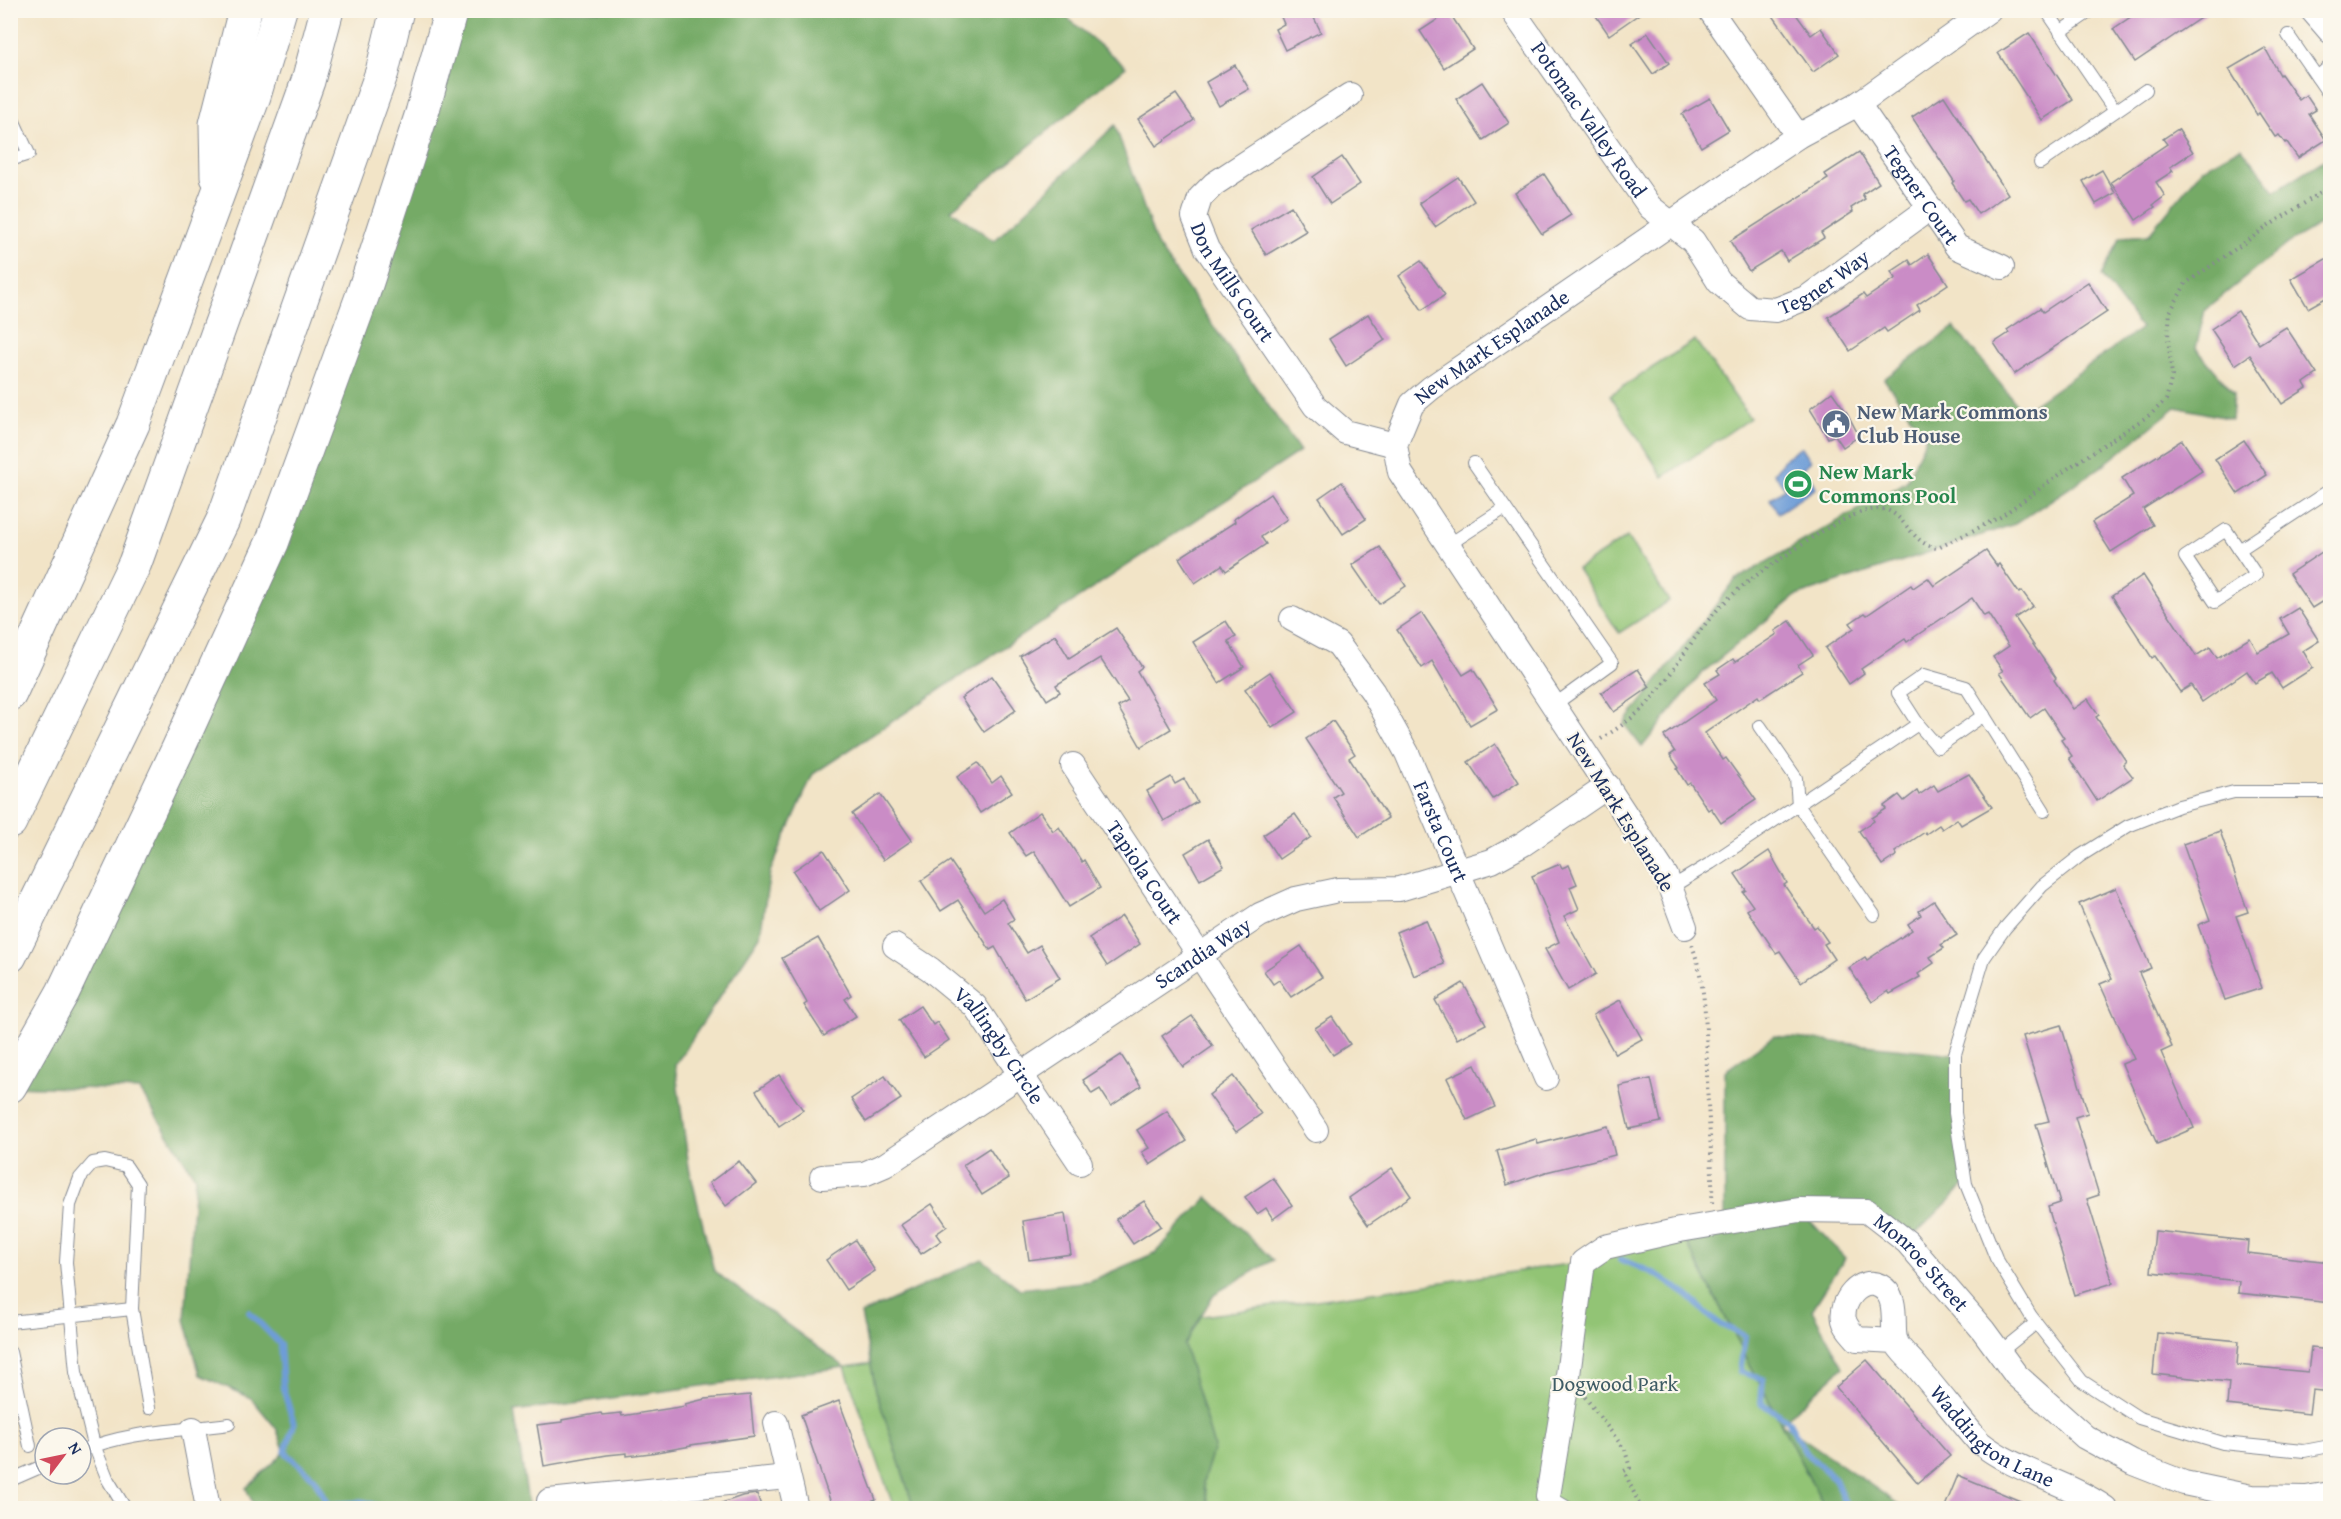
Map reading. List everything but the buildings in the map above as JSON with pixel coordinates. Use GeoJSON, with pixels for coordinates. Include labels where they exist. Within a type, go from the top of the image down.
{"type":"FeatureCollection","features":[{"type":"Feature","properties":{"kind":"highway"},"geometry":{"type":"LineString","coordinates":[[218,197],[216,124],[245,10]]}},
{"type":"Feature","properties":{"kind":"highway"},"geometry":{"type":"LineString","coordinates":[[10,694],[133,424],[254,96],[280,10]]}},
{"type":"Feature","properties":{"kind":"highway"},"geometry":{"type":"LineString","coordinates":[[10,822],[135,563],[308,81],[327,10]]}},
{"type":"Feature","properties":{"kind":"highway"},"geometry":{"type":"LineString","coordinates":[[10,956],[223,520],[382,72],[397,10]]}},
{"type":"Feature","properties":{"kind":"highway"},"geometry":{"type":"LineString","coordinates":[[10,1086],[63,992],[272,543],[363,294],[422,113],[451,10]]}},
{"type":"Feature","properties":{"kind":"street","name":"Potomac Valley Road"},"geometry":{"type":"LineString","coordinates":[[1512,10],[1650,207],[1669,224]]}},
{"type":"Feature","properties":{"kind":"street"},"geometry":{"type":"LineString","coordinates":[[1710,10],[1798,136]]}},
{"type":"Feature","properties":{"kind":"street","name":"New Mark Esplanade"},"geometry":{"type":"LineString","coordinates":[[1685,927],[1666,876],[1400,472],[1395,445],[1412,404],[1431,387],[1798,136],[1858,104],[1989,10]]}},
{"type":"Feature","properties":{"kind":"street"},"geometry":{"type":"LineString","coordinates":[[2312,10],[2331,31]]}},
{"type":"Feature","properties":{"kind":"street","name":"Don Mills Court"},"geometry":{"type":"LineString","coordinates":[[1350,95],[1214,184],[1200,198],[1194,218],[1207,249],[1315,406],[1345,432],[1395,445]]}},
{"type":"Feature","properties":{"kind":"street","name":"Tegner Court"},"geometry":{"type":"LineString","coordinates":[[1858,104],[1957,247],[2002,267]]}},
{"type":"Feature","properties":{"kind":"street","name":"Tegner Way"},"geometry":{"type":"LineString","coordinates":[[1669,224],[1693,241],[1719,282],[1750,308],[1776,310],[1808,297],[1930,208]]}},
{"type":"Feature","properties":{"kind":"street","name":"Farsta Court"},"geometry":{"type":"LineString","coordinates":[[1292,619],[1338,644],[1373,693],[1407,753],[1546,1078]]}},
{"type":"Feature","properties":{"kind":"street","name":"Tapiola Court"},"geometry":{"type":"LineString","coordinates":[[1073,765],[1316,1130]]}},
{"type":"Feature","properties":{"kind":"street","name":"Scandia Way"},"geometry":{"type":"LineString","coordinates":[[822,1177],[864,1174],[885,1166],[1260,915],[1296,899],[1338,890],[1399,889],[1492,861],[1523,844],[1608,786]]}},
{"type":"Feature","properties":{"kind":"street","name":"Vallingby Circle"},"geometry":{"type":"LineString","coordinates":[[895,946],[930,969],[975,1006],[1080,1163]]}},
{"type":"Feature","properties":{"kind":"street","name":"Monroe Street"},"geometry":{"type":"LineString","coordinates":[[1558,1502],[1568,1376],[1583,1263],[1605,1247],[1799,1210],[1867,1211],[1907,1242],[1983,1330],[2016,1375],[2085,1437],[2133,1463],[2184,1483],[2278,1503],[2305,1503],[2331,1494]]}},
{"type":"Feature","properties":{"kind":"street","name":"Waddington Lane"},"geometry":{"type":"LineString","coordinates":[[1896,1341],[1979,1442],[2001,1458],[2075,1491],[2105,1509]]}},
{"type":"Feature","properties":{"kind":"street"},"geometry":{"type":"LineString","coordinates":[[776,1423],[796,1509]]}},
{"type":"Feature","properties":{"kind":"street"},"geometry":{"type":"LineString","coordinates":[[193,1429],[208,1509]]}},
{"type":"Feature","properties":{"kind":"street"},"geometry":{"type":"LineString","coordinates":[[549,1501],[593,1503],[788,1477]]}},
{"type":"Feature","properties":{"kind":"lane"},"geometry":{"type":"LineString","coordinates":[[2046,10],[2115,111]]}},
{"type":"Feature","properties":{"kind":"lane"},"geometry":{"type":"LineString","coordinates":[[2060,32],[2092,10]]}},
{"type":"Feature","properties":{"kind":"lane"},"geometry":{"type":"LineString","coordinates":[[2288,35],[2331,96]]}},
{"type":"Feature","properties":{"kind":"lane"},"geometry":{"type":"LineString","coordinates":[[2317,77],[2331,66]]}},
{"type":"Feature","properties":{"kind":"lane"},"geometry":{"type":"LineString","coordinates":[[2040,163],[2146,90]]}},
{"type":"Feature","properties":{"kind":"lane"},"geometry":{"type":"LineString","coordinates":[[10,113],[29,154],[10,160]]}},
{"type":"Feature","properties":{"kind":"lane"},"geometry":{"type":"LineString","coordinates":[[1474,463],[1612,663],[1554,705]]}},
{"type":"Feature","properties":{"kind":"lane"},"geometry":{"type":"LineString","coordinates":[[2239,550],[2331,490]]}},
{"type":"Feature","properties":{"kind":"lane"},"geometry":{"type":"LineString","coordinates":[[1448,545],[1505,508]]}},
{"type":"Feature","properties":{"kind":"lane"},"geometry":{"type":"LineString","coordinates":[[2226,530],[2239,550],[2256,575],[2215,602],[2184,557],[2226,530]]}},
{"type":"Feature","properties":{"kind":"lane"},"geometry":{"type":"LineString","coordinates":[[1984,714],[1938,747],[1918,724],[1898,693],[1924,675],[1966,687],[1984,714],[2044,810]]}},
{"type":"Feature","properties":{"kind":"lane"},"geometry":{"type":"LineString","coordinates":[[1670,888],[1918,724]]}},
{"type":"Feature","properties":{"kind":"lane"},"geometry":{"type":"LineString","coordinates":[[1760,726],[1796,778],[1798,805],[1874,915]]}},
{"type":"Feature","properties":{"kind":"lane"},"geometry":{"type":"LineString","coordinates":[[2331,792],[2234,792],[2179,806],[2128,826],[2080,856],[2042,886],[2005,928],[1984,958],[1955,1054],[1955,1113],[1966,1184],[1996,1258],[2036,1323],[2082,1381],[2139,1418],[2223,1443],[2304,1450],[2331,1446]]}},
{"type":"Feature","properties":{"kind":"lane"},"geometry":{"type":"LineString","coordinates":[[125,1509],[108,1480],[94,1445],[76,1372],[66,1262],[70,1205],[80,1178],[93,1162],[105,1161],[126,1166],[138,1184],[132,1309],[149,1408]]}},
{"type":"Feature","properties":{"kind":"lane"},"geometry":{"type":"LineString","coordinates":[[10,1322],[132,1309]]}},
{"type":"Feature","properties":{"kind":"lane"},"geometry":{"type":"LineString","coordinates":[[2000,1352],[2036,1323]]}},
{"type":"Feature","properties":{"kind":"lane"},"geometry":{"type":"LineString","coordinates":[[10,1352],[30,1446]]}},
{"type":"Feature","properties":{"kind":"lane"},"geometry":{"type":"LineString","coordinates":[[94,1445],[161,1430],[230,1424]]}},
{"type":"Feature","properties":{"kind":"lane"},"geometry":{"type":"LineString","coordinates":[[13,1479],[33,1471]]}},
{"type":"Feature","properties":{"kind":"path"},"geometry":{"type":"LineString","coordinates":[[1584,750],[1632,718],[1648,702],[1695,636],[1721,606],[1755,576],[1821,532],[1875,509],[1889,510],[1901,520],[1917,540],[1928,547],[1938,548],[2000,517],[2073,465],[2151,414],[2166,400],[2172,376],[2168,337],[2170,312],[2186,283],[2264,229],[2331,187]]}},
{"type":"Feature","properties":{"kind":"path"},"geometry":{"type":"LineString","coordinates":[[1685,927],[1700,967],[1713,1173],[1712,1225]]}},
{"type":"Feature","properties":{"kind":"path"},"geometry":{"type":"LineString","coordinates":[[1568,1376],[1625,1450],[1630,1468],[1624,1472],[1641,1509]]}},
{"type":"Feature","properties":{"kind":"green space"},"geometry":{"type":"Polygon","coordinates":[[[451,11],[1059,11],[1126,67],[951,210],[994,241],[1115,125],[1157,245],[1300,451],[813,774],[770,872],[760,936],[675,1065],[689,1167],[714,1271],[845,1367],[514,1411],[529,1508],[255,1508],[246,1488],[285,1452],[276,1428],[251,1398],[200,1375],[185,1319],[195,1177],[140,1090],[11,1086],[272,543],[451,11]]]}},
{"type":"Feature","properties":{"kind":"green space"},"geometry":{"type":"Polygon","coordinates":[[[2241,147],[2275,191],[2330,156],[2330,219],[2288,243],[2205,310],[2196,348],[2234,393],[2232,419],[2176,407],[2101,467],[2015,524],[1796,596],[1701,674],[1642,747],[1624,724],[1735,580],[1906,482],[1926,438],[1884,379],[1954,327],[2023,412],[2141,328],[2101,276],[2121,237],[2148,235],[2203,168],[2241,147]]]}},
{"type":"Feature","properties":{"kind":"green space"},"geometry":{"type":"Polygon","coordinates":[[[1695,340],[1750,418],[1663,477],[1610,395],[1695,340]]]}},
{"type":"Feature","properties":{"kind":"green space"},"geometry":{"type":"Polygon","coordinates":[[[1627,537],[1669,601],[1619,633],[1577,569],[1627,537]]]}},
{"type":"Feature","properties":{"kind":"green space"},"geometry":{"type":"Polygon","coordinates":[[[1774,1036],[1955,1054],[1966,1184],[1907,1242],[1867,1211],[1800,1210],[1845,1258],[1812,1310],[1843,1367],[1781,1423],[1904,1508],[1825,1508],[1680,1230],[1725,1222],[1725,1071],[1774,1036]]]}},
{"type":"Feature","properties":{"kind":"green space"},"geometry":{"type":"Polygon","coordinates":[[[1208,1197],[1273,1260],[1214,1294],[1184,1345],[1214,1447],[1203,1482],[1209,1508],[914,1508],[876,1391],[861,1314],[982,1259],[1020,1289],[1090,1281],[1155,1253],[1208,1197]]]}},
{"type":"Feature","properties":{"kind":"green space","name":"Dogwood Park"},"geometry":{"type":"Polygon","coordinates":[[[1680,1230],[1825,1508],[894,1508],[845,1367],[1583,1262],[1680,1230]]]}},
{"type":"Feature","properties":{"kind":"water","name":"New Mark Commons Pool"},"geometry":{"type":"Polygon","coordinates":[[[1802,447],[1811,461],[1799,471],[1804,478],[1809,475],[1816,488],[1778,513],[1770,499],[1785,488],[1774,473],[1786,457],[1802,447]]]}},
{"type":"Feature","properties":{"kind":"waterway"},"geometry":{"type":"LineString","coordinates":[[1620,1259],[1656,1274],[1688,1296],[1717,1323],[1745,1336],[1740,1372],[1763,1379],[1761,1403],[1788,1420],[1805,1452],[1835,1479],[1847,1508]]}},
{"type":"Feature","properties":{"kind":"waterway"},"geometry":{"type":"LineString","coordinates":[[249,1312],[280,1344],[283,1388],[294,1424],[285,1452],[314,1478],[328,1505],[365,1502],[382,1508]]}},
{"type":"Feature","properties":{"kind":"place","name":"New Mark Commons Club House"},"geometry":{"type":"Point","coordinates":[1836,424]}},
{"type":"Feature","properties":{"kind":"place","name":"New Mark Commons Pool"},"geometry":{"type":"Point","coordinates":[1798,484]}}]}
